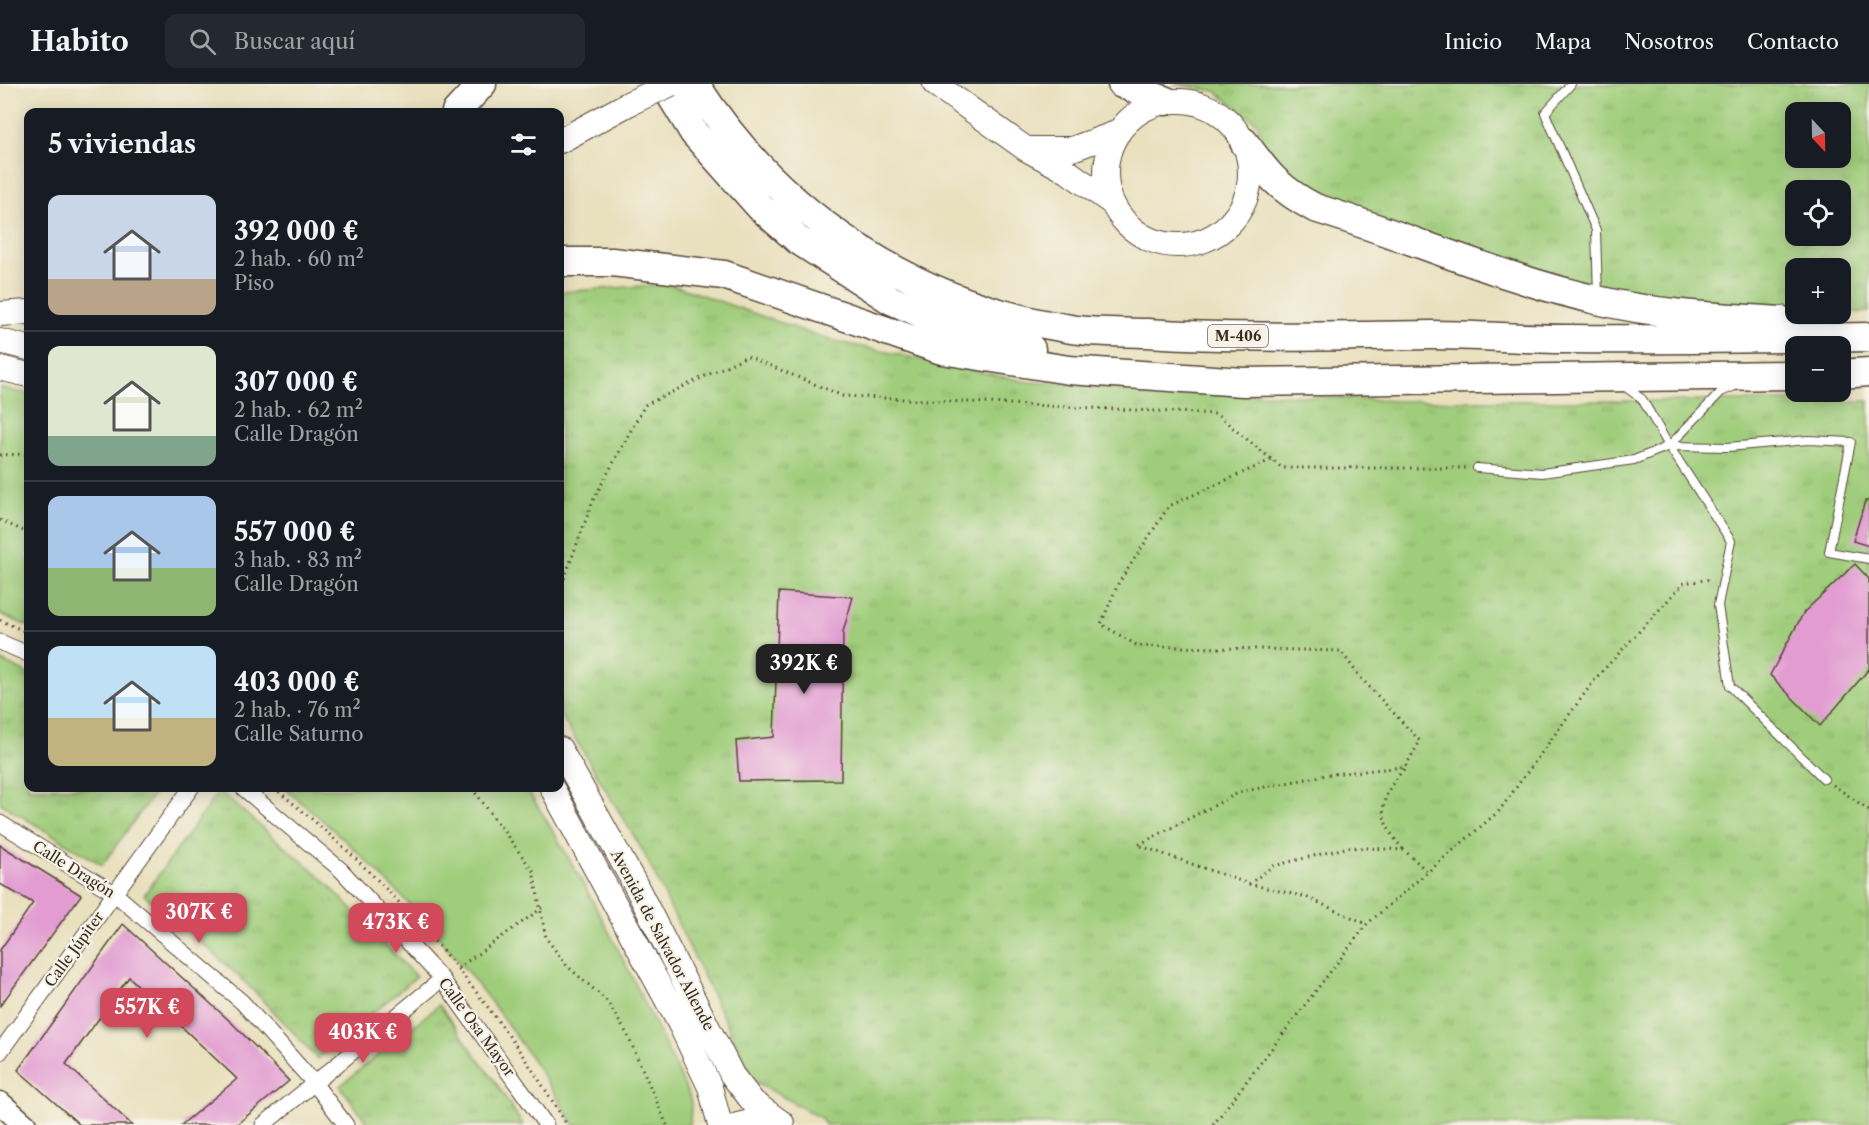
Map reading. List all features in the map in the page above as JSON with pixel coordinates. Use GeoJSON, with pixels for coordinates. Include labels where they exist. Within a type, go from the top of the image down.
{"type":"FeatureCollection","features":[{"type":"Feature","properties":{"kind":"highway"},"geometry":{"type":"LineString","coordinates":[[460,108],[482,84]]}},
{"type":"Feature","properties":{"kind":"highway","name":"M-406"},"geometry":{"type":"LineString","coordinates":[[664,84],[693,133],[760,207],[798,240],[842,271],[891,300],[941,322],[1041,351],[1168,362],[1785,367]]}},
{"type":"Feature","properties":{"kind":"highway","name":"M-406"},"geometry":{"type":"LineString","coordinates":[[695,84],[747,155],[782,192],[822,224],[874,260],[937,292],[994,312],[1072,329],[1186,336],[1448,335],[1569,339],[1869,337]]}},
{"type":"Feature","properties":{"kind":"highway"},"geometry":{"type":"LineString","coordinates":[[1122,84],[1166,101]]}},
{"type":"Feature","properties":{"kind":"highway"},"geometry":{"type":"LineString","coordinates":[[1244,142],[1270,178],[1291,195],[1315,208],[1518,278],[1598,301],[1663,313],[1869,324]]}},
{"type":"Feature","properties":{"kind":"highway"},"geometry":{"type":"LineString","coordinates":[[564,262],[612,262],[724,275],[942,350],[1069,370],[1242,382],[1785,375]]}},
{"type":"Feature","properties":{"kind":"highway"},"geometry":{"type":"LineString","coordinates":[[1851,367],[1869,367]]}},
{"type":"Feature","properties":{"kind":"highway"},"geometry":{"type":"LineString","coordinates":[[1851,374],[1869,372]]}},
{"type":"Feature","properties":{"kind":"main road"},"geometry":{"type":"LineString","coordinates":[[564,139],[671,84]]}},
{"type":"Feature","properties":{"kind":"main road"},"geometry":{"type":"LineString","coordinates":[[935,84],[1026,149],[1067,171],[1112,204],[1125,222],[1143,236],[1164,244],[1187,245],[1209,238],[1228,226],[1242,208],[1250,186],[1251,164],[1244,142],[1231,123],[1212,108],[1190,101],[1166,101],[1148,107],[1132,118],[1119,132],[1108,154],[1106,179],[1112,204]]}},
{"type":"Feature","properties":{"kind":"main road"},"geometry":{"type":"LineString","coordinates":[[1026,149],[1072,149],[1119,132]]}},
{"type":"Feature","properties":{"kind":"main road"},"geometry":{"type":"LineString","coordinates":[[0,314],[24,312]]}},
{"type":"Feature","properties":{"kind":"main road"},"geometry":{"type":"LineString","coordinates":[[0,342],[24,347]]}},
{"type":"Feature","properties":{"kind":"main road"},"geometry":{"type":"LineString","coordinates":[[0,368],[24,374]]}},
{"type":"Feature","properties":{"kind":"main road","name":"Avenida de Salvador Allende"},"geometry":{"type":"LineString","coordinates":[[564,756],[635,884],[732,1075],[753,1102],[783,1123]]}},
{"type":"Feature","properties":{"kind":"main road","name":"Avenida de Salvador Allende"},"geometry":{"type":"LineString","coordinates":[[554,792],[680,1024],[710,1088],[720,1125]]}},
{"type":"Feature","properties":{"kind":"main road"},"geometry":{"type":"LineString","coordinates":[[0,1103],[25,1125]]}},
{"type":"Feature","properties":{"kind":"main road"},"geometry":{"type":"LineString","coordinates":[[738,1125],[759,1120],[783,1123]]}},
{"type":"Feature","properties":{"kind":"street"},"geometry":{"type":"LineString","coordinates":[[0,642],[24,652]]}},
{"type":"Feature","properties":{"kind":"street","name":"Calle Júpiter"},"geometry":{"type":"LineString","coordinates":[[0,1052],[188,792]]}},
{"type":"Feature","properties":{"kind":"street","name":"Calle Osa Mayor"},"geometry":{"type":"LineString","coordinates":[[248,792],[341,870],[442,979],[546,1125]]}},
{"type":"Feature","properties":{"kind":"street","name":"Calle Dragón"},"geometry":{"type":"LineString","coordinates":[[0,823],[114,893],[242,1002],[314,1083],[346,1125]]}},
{"type":"Feature","properties":{"kind":"street"},"geometry":{"type":"LineString","coordinates":[[263,1125],[442,979]]}},
{"type":"Feature","properties":{"kind":"lane"},"geometry":{"type":"LineString","coordinates":[[1571,84],[1545,113],[1596,230],[1598,301]]}},
{"type":"Feature","properties":{"kind":"lane"},"geometry":{"type":"LineString","coordinates":[[1669,446],[1721,392],[1760,376]]}},
{"type":"Feature","properties":{"kind":"lane"},"geometry":{"type":"LineString","coordinates":[[1588,377],[1627,387],[1642,399],[1669,446],[1731,541],[1718,605],[1730,687],[1824,778]]}},
{"type":"Feature","properties":{"kind":"lane"},"geometry":{"type":"LineString","coordinates":[[1478,468],[1542,473],[1634,460],[1669,446],[1728,447],[1808,440],[1851,442],[1829,552],[1869,559]]}},
{"type":"Feature","properties":{"kind":"path"},"geometry":{"type":"LineString","coordinates":[[564,579],[594,498],[645,405],[747,356],[843,396],[1216,414],[1282,468],[1478,468]]}},
{"type":"Feature","properties":{"kind":"path"},"geometry":{"type":"LineString","coordinates":[[0,455],[24,454]]}},
{"type":"Feature","properties":{"kind":"path"},"geometry":{"type":"LineString","coordinates":[[1271,460],[1169,506],[1118,584],[1101,624],[1138,646],[1341,651],[1359,676],[1420,741],[1405,767],[1392,782],[1383,800],[1388,833],[1428,872]]}},
{"type":"Feature","properties":{"kind":"path"},"geometry":{"type":"LineString","coordinates":[[0,520],[24,531]]}},
{"type":"Feature","properties":{"kind":"path"},"geometry":{"type":"LineString","coordinates":[[1213,1125],[1367,924],[1499,811],[1596,678],[1684,583],[1722,578]]}},
{"type":"Feature","properties":{"kind":"path"},"geometry":{"type":"LineString","coordinates":[[0,620],[24,631]]}},
{"type":"Feature","properties":{"kind":"path"},"geometry":{"type":"LineString","coordinates":[[1367,924],[1306,897],[1249,884],[1138,845],[1240,792],[1332,774],[1405,767]]}},
{"type":"Feature","properties":{"kind":"path"},"geometry":{"type":"LineString","coordinates":[[1824,778],[1869,810]]}},
{"type":"Feature","properties":{"kind":"path"},"geometry":{"type":"LineString","coordinates":[[475,792],[533,871],[546,938],[567,966],[606,1000],[627,1034],[668,1125]]}},
{"type":"Feature","properties":{"kind":"path"},"geometry":{"type":"LineString","coordinates":[[1249,884],[1273,866],[1349,848],[1404,850]]}},
{"type":"Feature","properties":{"kind":"path"},"geometry":{"type":"LineString","coordinates":[[457,968],[542,908]]}},
{"type":"Feature","properties":{"kind":"green space"},"geometry":{"type":"Polygon","coordinates":[[[1174,84],[1869,84],[1869,312],[1851,312],[1851,258],[1785,258],[1785,312],[1727,311],[1614,296],[1326,203],[1275,166],[1256,122],[1215,91],[1174,84]]]}},
{"type":"Feature","properties":{"kind":"green space"},"geometry":{"type":"Polygon","coordinates":[[[670,284],[830,340],[1028,382],[1398,401],[1869,401],[1869,1125],[825,1125],[821,1118],[754,1081],[643,851],[564,721],[564,292],[670,284]]]}},
{"type":"Feature","properties":{"kind":"green space"},"geometry":{"type":"Polygon","coordinates":[[[0,388],[24,393],[24,624],[0,614],[0,388]]]}},
{"type":"Feature","properties":{"kind":"green space"},"geometry":{"type":"Polygon","coordinates":[[[0,660],[24,672],[24,792],[155,792],[102,865],[0,803],[0,660]]]}},
{"type":"Feature","properties":{"kind":"green space"},"geometry":{"type":"Polygon","coordinates":[[[220,792],[323,879],[416,977],[317,1059],[235,972],[144,895],[220,792]]]}},
{"type":"Feature","properties":{"kind":"green space"},"geometry":{"type":"Polygon","coordinates":[[[289,792],[528,792],[592,900],[651,1016],[689,1095],[690,1125],[574,1125],[513,1031],[444,943],[367,862],[289,792]]]}},
{"type":"Feature","properties":{"kind":"green space"},"geometry":{"type":"Polygon","coordinates":[[[439,1005],[494,1080],[523,1125],[369,1125],[340,1086],[439,1005]]]}},
{"type":"Feature","properties":{"kind":"building"},"geometry":{"type":"Polygon","coordinates":[[[1865,501],[1869,501],[1869,546],[1853,541],[1865,501]]]}},
{"type":"Feature","properties":{"kind":"building"},"geometry":{"type":"Polygon","coordinates":[[[1855,564],[1869,579],[1869,669],[1820,726],[1770,675],[1804,612],[1855,564]]]}},
{"type":"Feature","properties":{"kind":"building"},"geometry":{"type":"Polygon","coordinates":[[[779,592],[853,597],[843,632],[841,780],[739,781],[736,741],[774,737],[779,592]]]}},
{"type":"Feature","properties":{"kind":"building"},"geometry":{"type":"Polygon","coordinates":[[[0,845],[81,895],[0,1006],[0,950],[33,903],[0,884],[0,845]]]}},
{"type":"Feature","properties":{"kind":"building"},"geometry":{"type":"Polygon","coordinates":[[[123,924],[232,1023],[289,1081],[236,1125],[181,1125],[237,1079],[129,977],[66,1064],[132,1125],[80,1125],[18,1070],[123,924]]]}}]}
